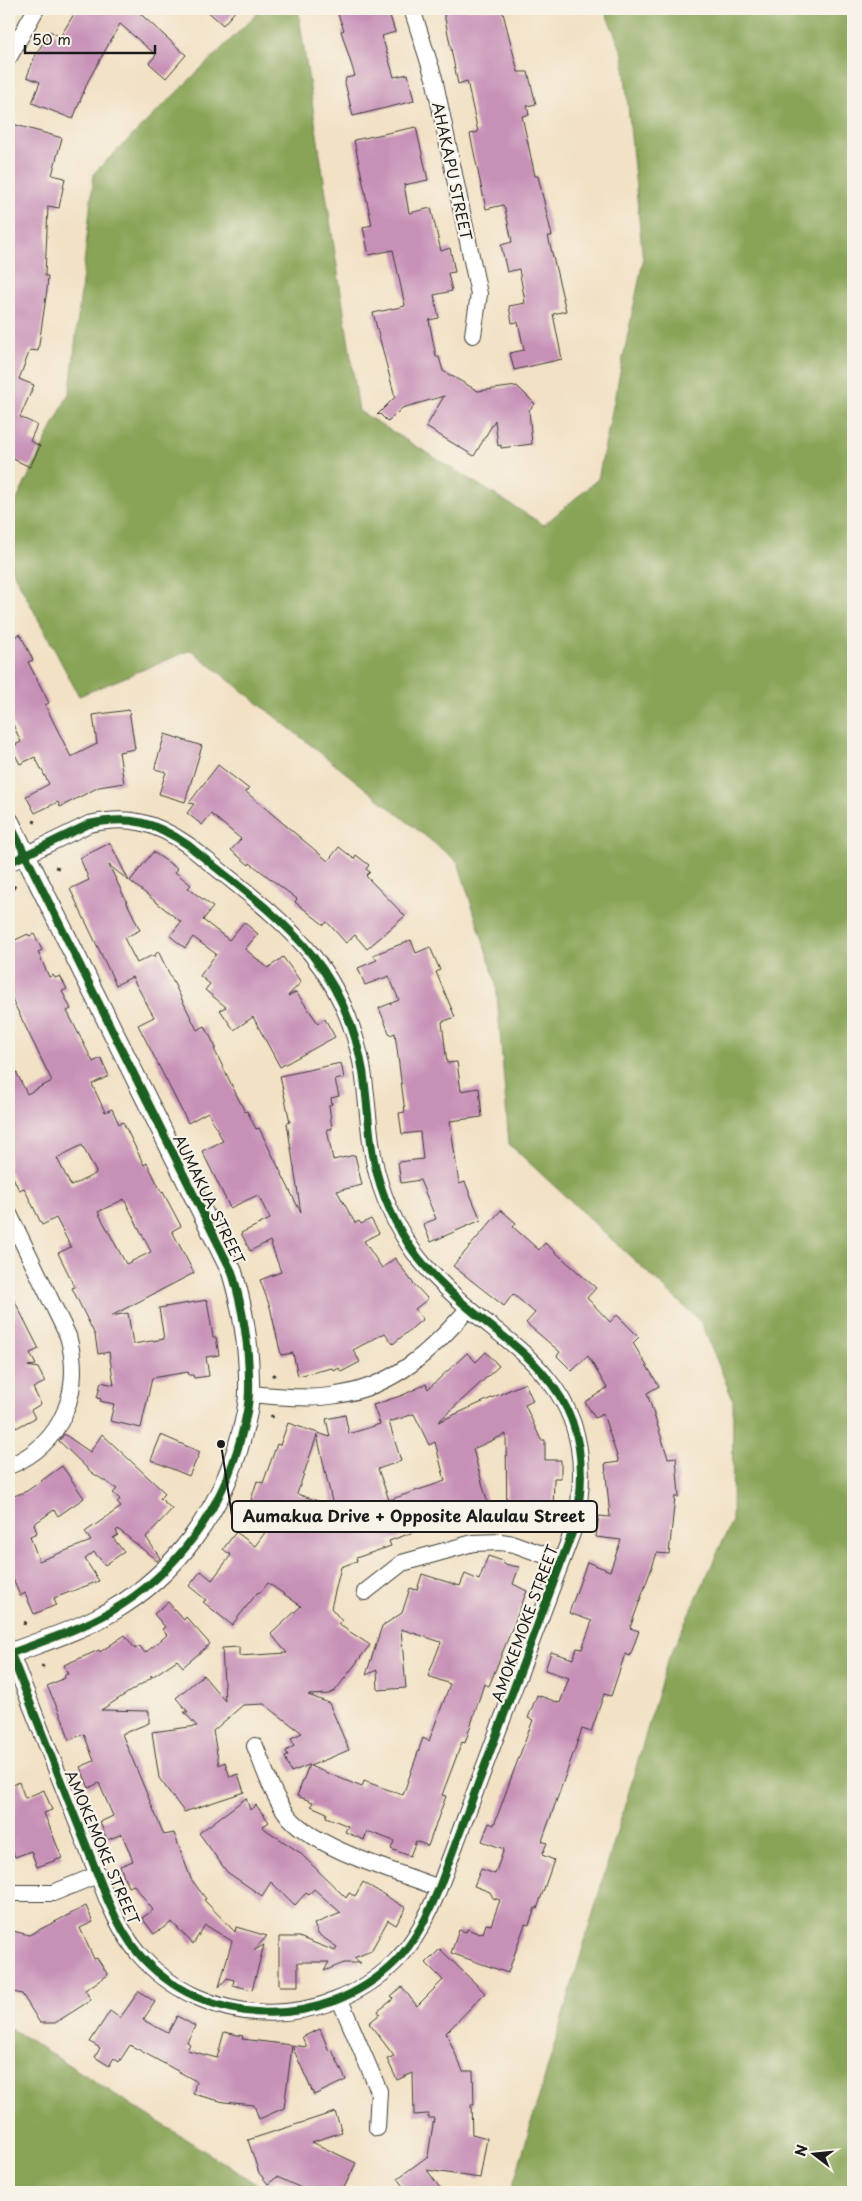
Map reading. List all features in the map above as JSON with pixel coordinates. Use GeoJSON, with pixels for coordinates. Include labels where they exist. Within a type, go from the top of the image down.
{"type":"FeatureCollection","features":[{"type":"Feature","properties":{"kind":"street"},"geometry":{"type":"LineString","coordinates":[[9,57],[36,9]]}},
{"type":"Feature","properties":{"kind":"street","name":"AHAKAPU STREET"},"geometry":{"type":"LineString","coordinates":[[412,9],[434,78],[479,294],[473,335]]}},
{"type":"Feature","properties":{"kind":"street","name":"AMOKEMOKE STREET"},"geometry":{"type":"LineString","coordinates":[[9,1652],[98,1875],[127,1938],[150,1965],[188,1992],[218,2005],[247,2012],[299,2011],[340,2000],[360,1990],[395,1962],[411,1943],[424,1923],[439,1888],[575,1525],[581,1499],[583,1473],[575,1429],[557,1391],[546,1377],[425,1266],[409,1245],[386,1201],[372,1151],[363,1071],[351,1023],[341,999],[327,974],[307,947],[289,928],[188,845],[152,824],[134,820],[104,821],[89,824],[17,859]]}},
{"type":"Feature","properties":{"kind":"street","name":"AUMAKUA STREET"},"geometry":{"type":"LineString","coordinates":[[9,822],[17,859],[232,1272],[241,1304],[249,1356],[249,1394],[236,1455],[226,1481],[204,1522],[171,1565],[148,1586],[111,1611],[85,1624],[9,1652]]}},
{"type":"Feature","properties":{"kind":"street"},"geometry":{"type":"LineString","coordinates":[[9,1214],[68,1336],[74,1356],[74,1374],[67,1408],[55,1430],[37,1450],[9,1466]]}},
{"type":"Feature","properties":{"kind":"street"},"geometry":{"type":"LineString","coordinates":[[249,1394],[302,1397],[337,1395],[378,1383],[404,1370],[420,1359],[440,1341],[469,1308]]}},
{"type":"Feature","properties":{"kind":"street"},"geometry":{"type":"LineString","coordinates":[[365,1592],[402,1563],[473,1543],[514,1544],[561,1561]]}},
{"type":"Feature","properties":{"kind":"street"},"geometry":{"type":"LineString","coordinates":[[255,1746],[280,1804],[307,1834],[344,1852],[439,1888]]}},
{"type":"Feature","properties":{"kind":"street"},"geometry":{"type":"LineString","coordinates":[[10,1892],[53,1893],[98,1875]]}},
{"type":"Feature","properties":{"kind":"street"},"geometry":{"type":"LineString","coordinates":[[340,2000],[380,2091],[377,2128]]}},
{"type":"Feature","properties":{"kind":"green space"},"geometry":{"type":"Polygon","coordinates":[[[262,9],[298,9],[359,411],[544,525],[598,479],[643,261],[623,54],[604,9],[853,9],[853,2192],[511,2192],[667,1662],[732,1521],[733,1400],[701,1322],[509,1144],[496,982],[458,862],[191,650],[79,696],[9,564],[9,516],[70,391],[94,173],[262,9]]]}},
{"type":"Feature","properties":{"kind":"green space"},"geometry":{"type":"Polygon","coordinates":[[[9,2027],[269,2192],[9,2192],[9,2027]]]}},
{"type":"Feature","properties":{"kind":"building"},"geometry":{"type":"Polygon","coordinates":[[[77,9],[135,9],[186,55],[166,78],[149,63],[156,55],[120,24],[88,81],[73,119],[32,103],[40,82],[27,77],[34,58],[50,31],[60,37],[77,9]]]}},
{"type":"Feature","properties":{"kind":"building"},"geometry":{"type":"Polygon","coordinates":[[[205,9],[237,9],[223,25],[205,9]]]}},
{"type":"Feature","properties":{"kind":"building"},"geometry":{"type":"Polygon","coordinates":[[[336,9],[388,9],[395,32],[382,36],[394,77],[408,74],[414,101],[353,116],[345,83],[346,78],[355,76],[341,31],[344,30],[336,9]]]}},
{"type":"Feature","properties":{"kind":"building"},"geometry":{"type":"Polygon","coordinates":[[[443,9],[502,9],[518,72],[528,72],[536,104],[527,106],[529,115],[522,116],[535,176],[538,176],[552,236],[548,236],[566,311],[553,314],[562,359],[514,370],[510,353],[524,350],[518,322],[512,323],[509,306],[525,303],[519,269],[507,272],[501,245],[512,242],[503,205],[486,209],[470,134],[478,132],[467,81],[458,84],[443,9]]]}},
{"type":"Feature","properties":{"kind":"building"},"geometry":{"type":"Polygon","coordinates":[[[9,123],[62,138],[52,175],[65,178],[59,208],[48,206],[45,276],[48,276],[38,351],[30,350],[19,379],[34,385],[20,417],[37,425],[30,441],[40,446],[30,467],[9,457],[9,123]]]}},
{"type":"Feature","properties":{"kind":"building"},"geometry":{"type":"Polygon","coordinates":[[[416,127],[428,180],[404,185],[409,213],[431,208],[441,251],[450,248],[455,272],[448,273],[452,291],[434,295],[439,318],[429,320],[436,357],[439,357],[443,371],[478,391],[517,386],[535,404],[529,410],[532,444],[501,448],[501,445],[498,446],[495,420],[474,456],[426,427],[444,396],[402,408],[388,422],[380,414],[377,415],[395,397],[373,313],[405,306],[393,250],[369,255],[363,227],[372,225],[354,140],[416,127]]]}},
{"type":"Feature","properties":{"kind":"building"},"geometry":{"type":"Polygon","coordinates":[[[20,634],[33,660],[28,662],[49,703],[45,705],[71,757],[97,744],[93,715],[129,710],[135,749],[119,752],[124,783],[99,787],[60,807],[58,802],[35,813],[26,796],[49,784],[35,757],[20,764],[11,747],[21,742],[9,716],[9,640],[20,634]]]}},
{"type":"Feature","properties":{"kind":"building"},"geometry":{"type":"Polygon","coordinates":[[[165,734],[202,746],[185,802],[159,794],[166,772],[155,769],[155,767],[165,734]]]}},
{"type":"Feature","properties":{"kind":"building"},"geometry":{"type":"Polygon","coordinates":[[[218,765],[249,789],[246,792],[328,861],[339,847],[354,859],[356,855],[369,865],[366,869],[370,872],[366,876],[405,916],[367,949],[355,935],[346,943],[327,922],[324,925],[295,902],[297,899],[250,863],[249,865],[231,850],[241,839],[211,814],[202,825],[187,813],[194,804],[189,803],[218,765]]]}},
{"type":"Feature","properties":{"kind":"building"},"geometry":{"type":"Polygon","coordinates":[[[110,843],[129,881],[109,865],[140,930],[124,938],[137,963],[153,955],[154,957],[158,951],[197,1030],[205,1026],[216,1048],[214,1049],[245,1112],[247,1111],[256,1129],[259,1128],[301,1213],[287,1123],[290,1122],[280,1076],[341,1063],[344,1078],[335,1080],[339,1096],[331,1098],[332,1104],[329,1105],[332,1129],[327,1129],[333,1160],[355,1155],[362,1185],[337,1191],[355,1223],[359,1221],[361,1224],[371,1219],[379,1233],[364,1241],[382,1268],[395,1258],[413,1283],[428,1299],[415,1309],[423,1319],[393,1344],[385,1333],[353,1350],[360,1362],[341,1372],[339,1368],[334,1371],[332,1368],[298,1376],[293,1353],[281,1355],[270,1307],[260,1280],[281,1272],[270,1241],[250,1251],[241,1233],[270,1219],[258,1195],[230,1208],[202,1151],[223,1141],[208,1112],[188,1123],[138,1025],[154,1017],[132,977],[116,985],[70,889],[89,880],[80,858],[110,843]]]}},
{"type":"Feature","properties":{"kind":"building"},"geometry":{"type":"Polygon","coordinates":[[[153,852],[178,869],[175,872],[191,885],[188,888],[213,907],[203,920],[229,940],[244,922],[258,934],[245,949],[268,968],[283,957],[301,982],[288,996],[296,992],[318,1023],[325,1019],[335,1037],[280,1067],[253,1017],[234,1030],[220,1010],[226,1007],[205,990],[210,984],[200,976],[216,954],[193,937],[185,948],[170,936],[181,922],[130,881],[153,852]]]}},
{"type":"Feature","properties":{"kind":"building"},"geometry":{"type":"Polygon","coordinates":[[[28,934],[29,936],[34,934],[42,950],[38,952],[49,977],[53,975],[55,978],[60,976],[67,989],[62,991],[71,1009],[67,1011],[93,1062],[101,1058],[109,1076],[92,1084],[105,1112],[112,1109],[119,1124],[123,1122],[144,1165],[147,1163],[163,1192],[181,1226],[172,1231],[194,1273],[111,1316],[128,1313],[133,1344],[164,1339],[159,1308],[207,1300],[213,1337],[216,1337],[219,1355],[206,1357],[209,1376],[194,1378],[188,1372],[152,1378],[141,1428],[110,1421],[114,1404],[100,1401],[101,1399],[97,1398],[101,1382],[114,1385],[109,1352],[98,1354],[95,1335],[72,1288],[75,1287],[58,1253],[71,1247],[56,1218],[42,1225],[24,1188],[19,1190],[9,1169],[9,1057],[27,1094],[52,1081],[9,993],[9,943],[28,934]],[[82,1145],[57,1158],[71,1186],[96,1172],[82,1145]],[[124,1199],[98,1212],[126,1264],[151,1252],[124,1199]]]}},
{"type":"Feature","properties":{"kind":"building"},"geometry":{"type":"Polygon","coordinates":[[[411,940],[416,953],[430,947],[440,970],[436,972],[455,1017],[442,1022],[447,1063],[457,1062],[461,1091],[479,1088],[482,1117],[450,1121],[459,1184],[465,1182],[481,1220],[431,1242],[423,1224],[436,1219],[420,1180],[401,1183],[398,1162],[423,1159],[420,1132],[402,1134],[399,1113],[405,1112],[395,1033],[390,1035],[379,1008],[399,1000],[389,976],[365,985],[358,968],[377,960],[373,955],[411,940]]]}},
{"type":"Feature","properties":{"kind":"building"},"geometry":{"type":"Polygon","coordinates":[[[501,1210],[516,1223],[513,1227],[539,1250],[545,1243],[596,1288],[587,1298],[610,1322],[617,1315],[639,1337],[633,1343],[659,1386],[647,1393],[668,1458],[676,1457],[679,1497],[675,1497],[669,1554],[657,1553],[630,1628],[639,1631],[630,1656],[625,1654],[611,1696],[604,1694],[591,1732],[582,1729],[542,1841],[547,1843],[542,1855],[554,1860],[537,1909],[535,1908],[529,1925],[525,1924],[508,1973],[451,1953],[459,1930],[466,1932],[467,1929],[480,1934],[481,1932],[483,1933],[486,1924],[491,1925],[500,1900],[493,1898],[490,1892],[474,1886],[481,1869],[495,1874],[504,1849],[482,1841],[489,1823],[494,1825],[533,1720],[528,1718],[537,1695],[560,1703],[569,1678],[545,1670],[551,1652],[573,1659],[577,1648],[582,1649],[592,1621],[569,1613],[587,1562],[610,1571],[621,1540],[596,1537],[599,1516],[610,1517],[605,1464],[619,1462],[603,1414],[595,1418],[585,1402],[607,1388],[588,1356],[572,1371],[557,1356],[560,1352],[526,1323],[535,1313],[513,1294],[504,1306],[453,1266],[501,1210]]]}},
{"type":"Feature","properties":{"kind":"building"},"geometry":{"type":"Polygon","coordinates":[[[9,1290],[39,1349],[30,1353],[36,1365],[28,1366],[38,1368],[45,1382],[33,1388],[41,1404],[31,1410],[35,1418],[16,1428],[9,1413],[9,1290]]]}},
{"type":"Feature","properties":{"kind":"building"},"geometry":{"type":"Polygon","coordinates":[[[486,1352],[499,1366],[438,1422],[525,1383],[533,1401],[525,1405],[541,1440],[545,1440],[545,1460],[561,1460],[561,1478],[554,1478],[553,1512],[536,1512],[535,1527],[507,1527],[506,1434],[473,1449],[491,1516],[455,1526],[453,1518],[389,1541],[391,1546],[356,1558],[357,1561],[341,1567],[331,1608],[342,1621],[338,1624],[370,1645],[335,1691],[329,1694],[308,1695],[329,1703],[349,1750],[310,1766],[362,1787],[364,1781],[403,1795],[423,1738],[429,1741],[450,1684],[428,1676],[441,1642],[401,1629],[406,1688],[378,1690],[377,1670],[366,1675],[382,1626],[402,1613],[410,1588],[417,1590],[422,1574],[460,1586],[465,1574],[479,1580],[488,1556],[503,1561],[504,1564],[519,1567],[513,1584],[527,1591],[489,1686],[484,1684],[465,1743],[462,1742],[442,1795],[446,1796],[428,1846],[416,1841],[410,1856],[391,1849],[394,1841],[367,1831],[364,1840],[345,1832],[348,1826],[326,1817],[327,1813],[311,1806],[313,1802],[297,1796],[309,1765],[291,1772],[285,1757],[288,1756],[286,1751],[294,1746],[291,1738],[302,1733],[264,1704],[243,1705],[213,1731],[219,1765],[225,1762],[230,1777],[238,1774],[244,1792],[184,1812],[159,1778],[152,1732],[197,1726],[184,1712],[188,1712],[176,1698],[203,1675],[225,1701],[222,1648],[239,1647],[239,1656],[287,1653],[271,1634],[301,1606],[268,1583],[260,1593],[258,1592],[232,1625],[203,1602],[206,1600],[189,1586],[201,1571],[212,1580],[231,1555],[223,1549],[236,1532],[255,1546],[264,1534],[270,1519],[262,1516],[265,1505],[251,1500],[257,1481],[263,1483],[277,1444],[280,1445],[288,1423],[330,1437],[326,1419],[345,1415],[349,1434],[380,1424],[373,1405],[403,1395],[426,1384],[428,1389],[467,1353],[476,1362],[486,1352]],[[414,1414],[389,1422],[401,1461],[378,1469],[389,1500],[445,1481],[435,1442],[429,1445],[414,1414]],[[317,1435],[297,1494],[333,1506],[317,1435]]]}},
{"type":"Feature","properties":{"kind":"building"},"geometry":{"type":"Polygon","coordinates":[[[64,1434],[90,1452],[102,1434],[165,1493],[160,1498],[172,1509],[146,1537],[160,1558],[157,1561],[118,1529],[116,1531],[118,1535],[113,1538],[124,1552],[105,1565],[94,1552],[85,1559],[99,1581],[54,1598],[56,1605],[34,1614],[25,1593],[20,1596],[9,1569],[9,1498],[27,1491],[62,1466],[84,1498],[58,1516],[54,1510],[34,1524],[37,1533],[30,1536],[39,1561],[91,1541],[85,1532],[121,1507],[117,1503],[120,1499],[113,1493],[117,1489],[91,1472],[59,1441],[64,1434]]]}},
{"type":"Feature","properties":{"kind":"building"},"geometry":{"type":"Polygon","coordinates":[[[161,1435],[200,1452],[189,1476],[151,1460],[161,1435]]]}},
{"type":"Feature","properties":{"kind":"building"},"geometry":{"type":"Polygon","coordinates":[[[168,1602],[184,1620],[186,1617],[210,1644],[183,1667],[177,1660],[152,1677],[151,1675],[151,1678],[101,1710],[149,1711],[149,1723],[122,1734],[164,1835],[174,1833],[191,1879],[206,1899],[204,1900],[235,1932],[236,1927],[267,1936],[254,1950],[264,1945],[252,1990],[233,1985],[234,1980],[227,1978],[219,1987],[232,1941],[205,1925],[193,1944],[172,1922],[154,1934],[142,1918],[153,1910],[134,1885],[128,1887],[120,1866],[133,1861],[122,1834],[107,1840],[100,1822],[113,1816],[99,1783],[89,1788],[80,1767],[94,1761],[84,1734],[69,1740],[63,1720],[47,1686],[65,1678],[64,1675],[68,1674],[64,1665],[99,1650],[100,1652],[125,1635],[135,1649],[140,1646],[145,1653],[167,1635],[162,1629],[165,1627],[154,1614],[168,1602]]]}},
{"type":"Feature","properties":{"kind":"building"},"geometry":{"type":"Polygon","coordinates":[[[19,1782],[25,1798],[44,1790],[52,1810],[44,1813],[62,1858],[37,1867],[31,1851],[15,1857],[9,1842],[9,1787],[19,1782]]]}},
{"type":"Feature","properties":{"kind":"building"},"geometry":{"type":"Polygon","coordinates":[[[246,1798],[250,1810],[256,1805],[269,1822],[262,1827],[299,1852],[346,1898],[349,1893],[355,1896],[363,1882],[406,1908],[396,1925],[388,1920],[371,1951],[354,1958],[361,1963],[344,1963],[324,1971],[329,1962],[298,1962],[298,1986],[279,1986],[279,1937],[299,1937],[335,1951],[337,1947],[318,1934],[314,1924],[341,1913],[314,1889],[309,1895],[306,1893],[295,1905],[271,1882],[262,1896],[227,1872],[199,1833],[246,1798]]]}},
{"type":"Feature","properties":{"kind":"building"},"geometry":{"type":"Polygon","coordinates":[[[86,1906],[93,1922],[80,1928],[94,1959],[97,1958],[108,1975],[85,1990],[91,2000],[55,2023],[40,2023],[22,1994],[9,1991],[9,1930],[29,1935],[86,1906]]]}},
{"type":"Feature","properties":{"kind":"building"},"geometry":{"type":"Polygon","coordinates":[[[440,1949],[485,1993],[446,2033],[463,2071],[473,2071],[474,2105],[471,2105],[472,2134],[487,2138],[480,2178],[427,2170],[443,2192],[408,2192],[398,2178],[428,2156],[434,2118],[428,2118],[428,2114],[414,2115],[413,2073],[397,2080],[387,2059],[394,2056],[369,2023],[380,2014],[378,2011],[391,2001],[393,1998],[391,1996],[402,1987],[417,2006],[443,1980],[426,1963],[440,1949]]]}},
{"type":"Feature","properties":{"kind":"building"},"geometry":{"type":"Polygon","coordinates":[[[139,1991],[155,2002],[143,2020],[168,2033],[177,2016],[195,2026],[187,2042],[190,2044],[187,2050],[217,2058],[224,2032],[243,2036],[242,2039],[307,2047],[302,2037],[320,2029],[329,2051],[332,2050],[346,2080],[314,2095],[292,2046],[284,2108],[259,2119],[254,2105],[224,2102],[193,2094],[196,2081],[130,2045],[119,2062],[114,2058],[109,2066],[95,2057],[100,2048],[90,2042],[110,2011],[120,2018],[139,1991]]]}},
{"type":"Feature","properties":{"kind":"building"},"geometry":{"type":"Polygon","coordinates":[[[335,2112],[342,2132],[312,2142],[356,2163],[342,2192],[310,2192],[277,2177],[268,2184],[259,2173],[248,2140],[335,2112]]]}},
{"type":"Feature","properties":{"kind":"cycle path"},"geometry":{"type":"LineString","coordinates":[[9,863],[89,824],[117,820],[141,822],[164,831],[188,845],[248,893],[300,940],[321,967],[339,996],[353,1031],[363,1071],[374,1162],[381,1187],[396,1223],[414,1252],[437,1279],[467,1307],[525,1355],[546,1377],[558,1393],[575,1428],[581,1466],[579,1505],[575,1525],[430,1908],[421,1927],[395,1962],[366,1985],[334,2001],[300,2010],[265,2013],[230,2008],[196,1997],[165,1978],[138,1953],[121,1928],[108,1901],[9,1649]]}},
{"type":"Feature","properties":{"kind":"cycle path"},"geometry":{"type":"LineString","coordinates":[[9,822],[232,1272],[245,1331],[249,1376],[249,1398],[246,1415],[233,1464],[209,1514],[193,1538],[175,1559],[156,1579],[134,1597],[110,1612],[73,1630],[9,1654]]}},
{"type":"Feature","properties":{"kind":"place","name":"Aumakua Drive + Opposite Alaulau Street"},"geometry":{"type":"Point","coordinates":[221,1444]}}]}
